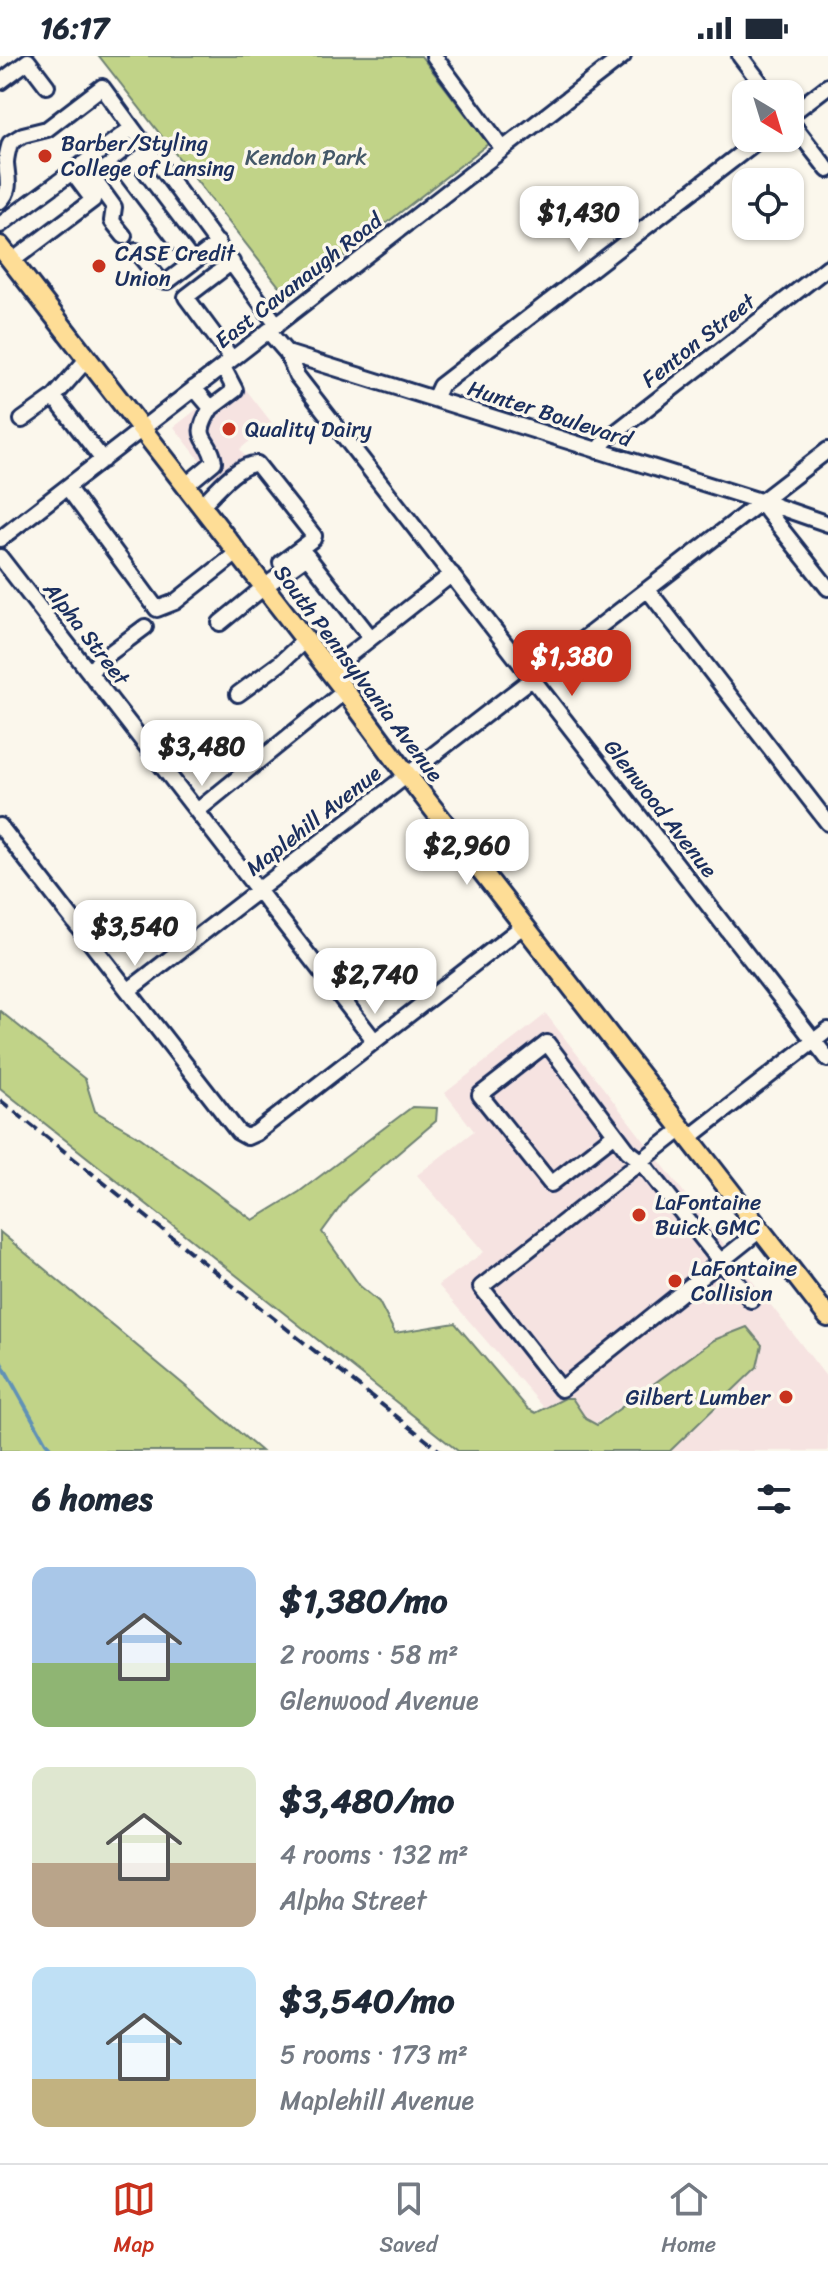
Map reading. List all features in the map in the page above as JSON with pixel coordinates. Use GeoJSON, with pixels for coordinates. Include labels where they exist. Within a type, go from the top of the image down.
{"type":"FeatureCollection","features":[{"type":"Feature","properties":{"kind":"main road","name":"South Pennsylvania Avenue"},"geometry":{"type":"LineString","coordinates":[[6,254],[828,1317]]}},
{"type":"Feature","properties":{"kind":"street"},"geometry":{"type":"LineString","coordinates":[[434,56],[503,149]]}},
{"type":"Feature","properties":{"kind":"street","name":"East Cavanaugh Road"},"geometry":{"type":"LineString","coordinates":[[0,539],[623,56]]}},
{"type":"Feature","properties":{"kind":"street"},"geometry":{"type":"LineString","coordinates":[[740,56],[758,80]]}},
{"type":"Feature","properties":{"kind":"street"},"geometry":{"type":"LineString","coordinates":[[0,82],[28,61],[47,86]]}},
{"type":"Feature","properties":{"kind":"street"},"geometry":{"type":"LineString","coordinates":[[804,106],[828,86]]}},
{"type":"Feature","properties":{"kind":"street"},"geometry":{"type":"LineString","coordinates":[[0,201],[6,196],[9,183],[6,160],[10,143],[23,135],[47,129],[102,87],[232,262],[287,353]]}},
{"type":"Feature","properties":{"kind":"street"},"geometry":{"type":"LineString","coordinates":[[0,225],[132,128]]}},
{"type":"Feature","properties":{"kind":"street"},"geometry":{"type":"LineString","coordinates":[[804,137],[828,170]]}},
{"type":"Feature","properties":{"kind":"street"},"geometry":{"type":"LineString","coordinates":[[149,151],[124,171],[193,262]]}},
{"type":"Feature","properties":{"kind":"street"},"geometry":{"type":"LineString","coordinates":[[434,399],[440,386],[743,152]]}},
{"type":"Feature","properties":{"kind":"street"},"geometry":{"type":"LineString","coordinates":[[77,168],[114,207],[112,221],[124,236]]}},
{"type":"Feature","properties":{"kind":"street"},"geometry":{"type":"LineString","coordinates":[[6,254],[93,200],[77,168]]}},
{"type":"Feature","properties":{"kind":"street"},"geometry":{"type":"LineString","coordinates":[[136,251],[160,280],[168,281],[218,243]]}},
{"type":"Feature","properties":{"kind":"street"},"geometry":{"type":"LineString","coordinates":[[185,486],[214,462],[215,457],[201,433],[202,423],[211,408],[235,390],[228,363],[186,297],[232,262]]}},
{"type":"Feature","properties":{"kind":"street","name":"Fenton Street"},"geometry":{"type":"LineString","coordinates":[[598,451],[606,440],[828,267]]}},
{"type":"Feature","properties":{"kind":"street","name":"Hunter Boulevard"},"geometry":{"type":"LineString","coordinates":[[287,353],[828,524]]}},
{"type":"Feature","properties":{"kind":"street","name":"Glenwood Avenue"},"geometry":{"type":"LineString","coordinates":[[287,353],[297,376],[828,1059]]}},
{"type":"Feature","properties":{"kind":"street"},"geometry":{"type":"LineString","coordinates":[[22,420],[54,397],[87,359]]}},
{"type":"Feature","properties":{"kind":"street"},"geometry":{"type":"LineString","coordinates":[[194,388],[211,408]]}},
{"type":"Feature","properties":{"kind":"street"},"geometry":{"type":"LineString","coordinates":[[54,397],[103,460]]}},
{"type":"Feature","properties":{"kind":"street","name":"Maplehill Avenue"},"geometry":{"type":"LineString","coordinates":[[129,990],[828,450]]}},
{"type":"Feature","properties":{"kind":"street"},"geometry":{"type":"LineString","coordinates":[[201,506],[225,481],[254,463],[311,531],[313,539],[220,623]]}},
{"type":"Feature","properties":{"kind":"street"},"geometry":{"type":"LineString","coordinates":[[67,487],[157,609],[175,602],[237,553]]}},
{"type":"Feature","properties":{"kind":"street"},"geometry":{"type":"LineString","coordinates":[[760,502],[828,588]]}},
{"type":"Feature","properties":{"kind":"street"},"geometry":{"type":"LineString","coordinates":[[261,583],[307,556],[371,638]]}},
{"type":"Feature","properties":{"kind":"street","name":"Alpha Street"},"geometry":{"type":"LineString","coordinates":[[0,557],[374,1040]]}},
{"type":"Feature","properties":{"kind":"street"},"geometry":{"type":"LineString","coordinates":[[329,671],[452,574]]}},
{"type":"Feature","properties":{"kind":"street"},"geometry":{"type":"LineString","coordinates":[[648,590],[828,823]]}},
{"type":"Feature","properties":{"kind":"street"},"geometry":{"type":"LineString","coordinates":[[90,674],[98,662],[145,627]]}},
{"type":"Feature","properties":{"kind":"street"},"geometry":{"type":"LineString","coordinates":[[238,694],[305,640]]}},
{"type":"Feature","properties":{"kind":"street"},"geometry":{"type":"LineString","coordinates":[[197,811],[345,691]]}},
{"type":"Feature","properties":{"kind":"street"},"geometry":{"type":"LineString","coordinates":[[0,826],[238,1132],[247,1137],[523,926]]}},
{"type":"Feature","properties":{"kind":"street"},"geometry":{"type":"LineString","coordinates":[[760,1230],[561,1389],[481,1287],[641,1161],[686,1134],[828,1030]]}},
{"type":"Feature","properties":{"kind":"street"},"geometry":{"type":"LineString","coordinates":[[615,1134],[551,1184],[480,1095],[547,1043],[628,1151],[641,1161],[751,1300]]}},
{"type":"Feature","properties":{"kind":"shaded area"},"geometry":{"type":"Polygon","coordinates":[[[237,378],[272,423],[240,449],[246,458],[216,481],[174,427],[237,378]]]}},
{"type":"Feature","properties":{"kind":"shaded area"},"geometry":{"type":"Polygon","coordinates":[[[546,1014],[828,1379],[828,1451],[659,1451],[623,1404],[572,1440],[438,1285],[484,1252],[417,1175],[474,1131],[445,1093],[546,1014]]]}},
{"type":"Feature","properties":{"kind":"green space","name":"Kendon Park"},"geometry":{"type":"Polygon","coordinates":[[[99,56],[421,56],[488,144],[289,299],[99,56]]]}},
{"type":"Feature","properties":{"kind":"green space"},"geometry":{"type":"Polygon","coordinates":[[[0,1011],[85,1079],[95,1111],[141,1138],[253,1220],[299,1192],[412,1107],[437,1108],[436,1121],[349,1195],[322,1232],[360,1286],[379,1302],[395,1333],[455,1323],[528,1409],[536,1413],[565,1398],[572,1398],[586,1419],[597,1425],[714,1340],[747,1327],[762,1345],[757,1367],[670,1451],[458,1451],[0,1088],[0,1011]]]}},
{"type":"Feature","properties":{"kind":"green space"},"geometry":{"type":"Polygon","coordinates":[[[0,1232],[189,1389],[261,1451],[0,1451],[0,1232]]]}},
{"type":"Feature","properties":{"kind":"waterway"},"geometry":{"type":"LineString","coordinates":[[0,1361],[53,1451]]}},
{"type":"Feature","properties":{"kind":"railway"},"geometry":{"type":"LineString","coordinates":[[0,1100],[440,1451]]}},
{"type":"Feature","properties":{"kind":"place","name":"Barber/Styling College of Lansing"},"geometry":{"type":"Point","coordinates":[45,156]}},
{"type":"Feature","properties":{"kind":"place","name":"CASE Credit Union"},"geometry":{"type":"Point","coordinates":[99,266]}},
{"type":"Feature","properties":{"kind":"place","name":"Quality Dairy"},"geometry":{"type":"Point","coordinates":[229,429]}},
{"type":"Feature","properties":{"kind":"place","name":"LaFontaine Buick GMC"},"geometry":{"type":"Point","coordinates":[639,1215]}},
{"type":"Feature","properties":{"kind":"place","name":"LaFontaine Collision"},"geometry":{"type":"Point","coordinates":[675,1281]}},
{"type":"Feature","properties":{"kind":"place","name":"Gilbert Lumber"},"geometry":{"type":"Point","coordinates":[786,1397]}}]}
